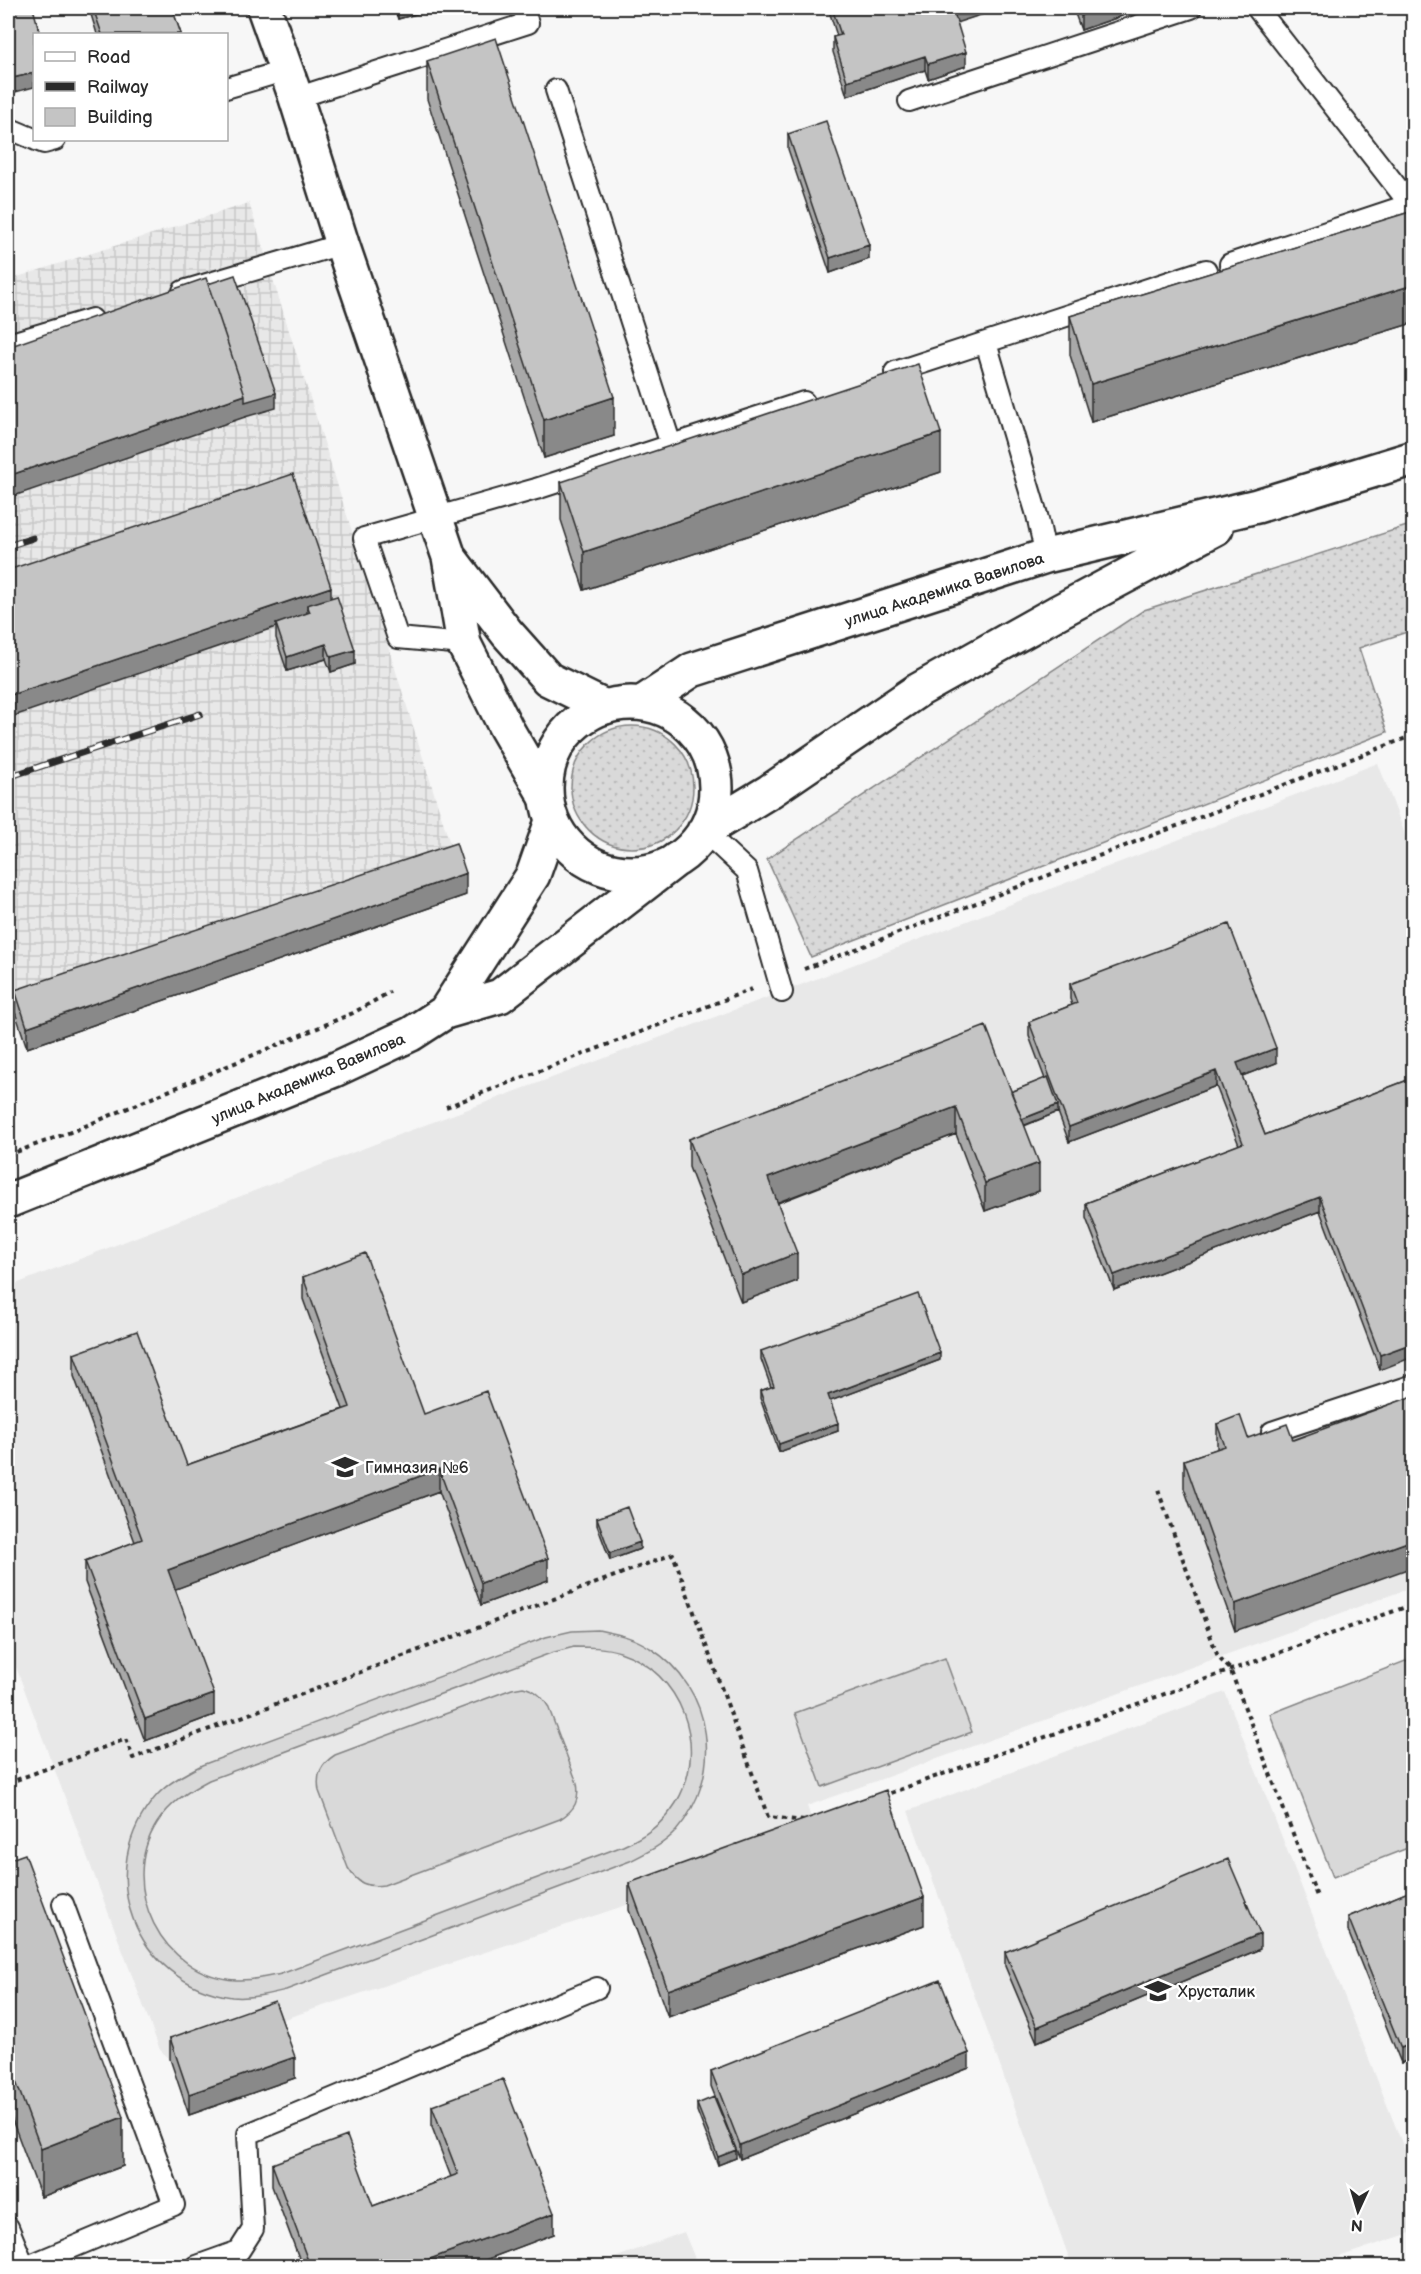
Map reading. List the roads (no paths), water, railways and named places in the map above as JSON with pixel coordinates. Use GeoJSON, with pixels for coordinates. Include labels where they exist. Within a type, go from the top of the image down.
{"type":"FeatureCollection","features":[{"type":"Feature","properties":{"kind":"street"},"geometry":{"type":"LineString","coordinates":[[264,8],[292,84],[342,244],[449,557],[464,644],[506,728],[549,809],[568,846],[592,863],[620,872],[649,871],[677,859],[692,847],[704,831],[714,808],[716,784],[712,761],[701,740],[685,722],[665,710],[642,703],[623,703],[605,707],[579,720],[559,741],[548,768],[549,809],[533,875],[445,1012]]}},
{"type":"Feature","properties":{"kind":"street","name":"улица Академика Вавилова"},"geometry":{"type":"LineString","coordinates":[[642,703],[692,670],[1046,556],[1257,506],[1413,458]]}},
{"type":"Feature","properties":{"kind":"street","name":"улица Академика Вавилова"},"geometry":{"type":"LineString","coordinates":[[704,831],[770,791],[917,691],[1068,606],[1257,506]]}},
{"type":"Feature","properties":{"kind":"street"},"geometry":{"type":"LineString","coordinates":[[449,557],[507,633],[548,679],[605,707]]}},
{"type":"Feature","properties":{"kind":"street","name":"улица Академика Вавилова"},"geometry":{"type":"LineString","coordinates":[[8,1201],[334,1070],[411,1034],[445,1012],[500,996],[677,859]]}},
{"type":"Feature","properties":{"kind":"lane"},"geometry":{"type":"LineString","coordinates":[[228,88],[292,84],[528,23],[523,8]]}},
{"type":"Feature","properties":{"kind":"lane"},"geometry":{"type":"LineString","coordinates":[[909,101],[1191,8]]}},
{"type":"Feature","properties":{"kind":"lane"},"geometry":{"type":"LineString","coordinates":[[1230,264],[1412,203],[1257,8]]}},
{"type":"Feature","properties":{"kind":"lane"},"geometry":{"type":"LineString","coordinates":[[556,90],[670,444]]}},
{"type":"Feature","properties":{"kind":"lane"},"geometry":{"type":"LineString","coordinates":[[8,128],[33,138]]}},
{"type":"Feature","properties":{"kind":"lane"},"geometry":{"type":"LineString","coordinates":[[164,297],[342,244]]}},
{"type":"Feature","properties":{"kind":"lane"},"geometry":{"type":"LineString","coordinates":[[873,379],[1206,270]]}},
{"type":"Feature","properties":{"kind":"lane"},"geometry":{"type":"LineString","coordinates":[[8,344],[108,314]]}},
{"type":"Feature","properties":{"kind":"lane"},"geometry":{"type":"LineString","coordinates":[[986,343],[1037,515],[1046,556]]}},
{"type":"Feature","properties":{"kind":"lane"},"geometry":{"type":"LineString","coordinates":[[464,644],[398,638],[364,538],[536,489],[817,398]]}},
{"type":"Feature","properties":{"kind":"lane"},"geometry":{"type":"LineString","coordinates":[[704,831],[747,871],[780,986]]}},
{"type":"Feature","properties":{"kind":"lane"},"geometry":{"type":"LineString","coordinates":[[1272,1432],[1413,1385]]}},
{"type":"Feature","properties":{"kind":"lane"},"geometry":{"type":"LineString","coordinates":[[8,2227],[26,2266],[174,2205],[63,1904]]}},
{"type":"Feature","properties":{"kind":"lane"},"geometry":{"type":"LineString","coordinates":[[197,2266],[239,2251],[253,2229],[248,2134],[597,1988]]}},
{"type":"Feature","properties":{"kind":"railway"},"geometry":{"type":"LineString","coordinates":[[8,546],[33,538]]}},
{"type":"Feature","properties":{"kind":"railway"},"geometry":{"type":"LineString","coordinates":[[8,777],[200,714]]}},
{"type":"Feature","properties":{"kind":"place","name":"Гимназия №6"},"geometry":{"type":"Point","coordinates":[345,1467]}},
{"type":"Feature","properties":{"kind":"place","name":"Хрусталик"},"geometry":{"type":"Point","coordinates":[1158,1991]}}]}
